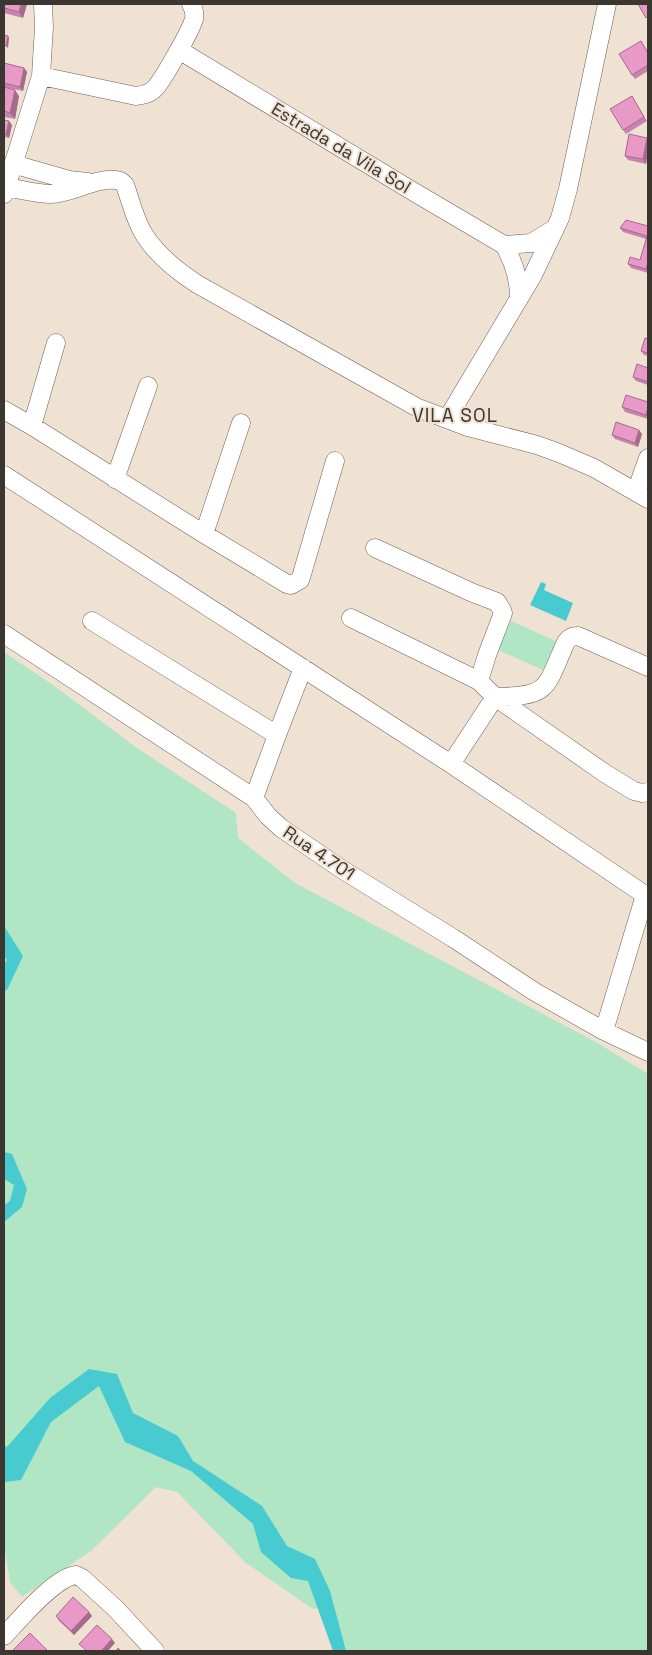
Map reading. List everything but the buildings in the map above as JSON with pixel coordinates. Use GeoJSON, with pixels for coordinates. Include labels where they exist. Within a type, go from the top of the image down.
{"type":"FeatureCollection","features":[{"type":"Feature","properties":{"kind":"street"},"geometry":{"type":"LineString","coordinates":[[43,4],[44,27],[41,76],[5,190],[50,194],[115,179],[121,181],[125,185],[144,236],[156,250],[183,274],[418,408],[468,427],[559,453],[594,468],[642,495],[648,458]]}},
{"type":"Feature","properties":{"kind":"street"},"geometry":{"type":"LineString","coordinates":[[41,76],[136,96],[144,95],[156,88],[194,21],[191,4]]}},
{"type":"Feature","properties":{"kind":"street"},"geometry":{"type":"LineString","coordinates":[[446,418],[533,275],[555,229],[568,190],[607,4]]}},
{"type":"Feature","properties":{"kind":"street","name":"Estrada da Vila Sol"},"geometry":{"type":"LineString","coordinates":[[179,50],[504,244]]}},
{"type":"Feature","properties":{"kind":"street"},"geometry":{"type":"LineString","coordinates":[[13,164],[70,180],[96,183]]}},
{"type":"Feature","properties":{"kind":"street"},"geometry":{"type":"LineString","coordinates":[[519,298],[517,275],[504,244],[531,243],[555,229]]}},
{"type":"Feature","properties":{"kind":"street"},"geometry":{"type":"LineString","coordinates":[[32,426],[56,343]]}},
{"type":"Feature","properties":{"kind":"street"},"geometry":{"type":"LineString","coordinates":[[115,479],[148,386]]}},
{"type":"Feature","properties":{"kind":"street"},"geometry":{"type":"LineString","coordinates":[[4,410],[287,584],[295,583],[302,574],[335,461]]}},
{"type":"Feature","properties":{"kind":"street"},"geometry":{"type":"LineString","coordinates":[[204,534],[242,423]]}},
{"type":"Feature","properties":{"kind":"street"},"geometry":{"type":"LineString","coordinates":[[4,475],[451,764],[646,896],[604,1031]]}},
{"type":"Feature","properties":{"kind":"street"},"geometry":{"type":"LineString","coordinates":[[376,548],[497,602],[503,613],[487,655],[480,682]]}},
{"type":"Feature","properties":{"kind":"street"},"geometry":{"type":"LineString","coordinates":[[351,618],[480,682],[495,697],[627,787],[642,793],[648,792]]}},
{"type":"Feature","properties":{"kind":"street"},"geometry":{"type":"LineString","coordinates":[[92,621],[277,735]]}},
{"type":"Feature","properties":{"kind":"street","name":"Rua 4.701"},"geometry":{"type":"LineString","coordinates":[[4,634],[254,798],[268,816],[281,828],[343,870],[453,938],[535,992],[604,1031],[648,1052]]}},
{"type":"Feature","properties":{"kind":"street"},"geometry":{"type":"LineString","coordinates":[[495,697],[531,694],[541,690],[551,677],[568,639],[574,636],[578,636],[648,667]]}},
{"type":"Feature","properties":{"kind":"street"},"geometry":{"type":"LineString","coordinates":[[254,798],[303,668]]}},
{"type":"Feature","properties":{"kind":"street"},"geometry":{"type":"LineString","coordinates":[[451,764],[495,697]]}},
{"type":"Feature","properties":{"kind":"street"},"geometry":{"type":"LineString","coordinates":[[4,1636],[52,1588],[63,1579],[76,1575],[82,1578],[115,1608],[155,1651]]}},
{"type":"Feature","properties":{"kind":"green space"},"geometry":{"type":"Polygon","coordinates":[[[507,619],[558,642],[545,671],[494,648],[507,619]]]}},
{"type":"Feature","properties":{"kind":"green space"},"geometry":{"type":"Polygon","coordinates":[[[4,652],[57,688],[137,748],[236,813],[238,838],[295,883],[596,1042],[648,1074],[648,1651],[333,1651],[319,1608],[313,1609],[246,1563],[177,1492],[156,1487],[91,1551],[22,1597],[10,1582],[4,1546],[4,652]]]}},
{"type":"Feature","properties":{"kind":"water"},"geometry":{"type":"Polygon","coordinates":[[[541,582],[546,584],[544,590],[573,603],[566,621],[530,605],[541,582]]]}},
{"type":"Feature","properties":{"kind":"water"},"geometry":{"type":"Polygon","coordinates":[[[4,926],[23,956],[7,990],[4,991],[4,964],[7,960],[4,956],[4,926]]]}},
{"type":"Feature","properties":{"kind":"water"},"geometry":{"type":"Polygon","coordinates":[[[4,1152],[12,1154],[27,1189],[22,1207],[4,1222],[4,1205],[10,1201],[14,1185],[4,1179],[4,1152]]]}},
{"type":"Feature","properties":{"kind":"water"},"geometry":{"type":"Polygon","coordinates":[[[89,1369],[117,1374],[133,1413],[178,1436],[193,1461],[262,1506],[287,1546],[315,1559],[330,1591],[346,1651],[333,1651],[308,1581],[291,1578],[261,1552],[253,1524],[191,1471],[125,1442],[99,1386],[51,1422],[21,1480],[4,1482],[4,1445],[7,1447],[50,1398],[89,1369]]]}},
{"type":"Feature","properties":{"kind":"district","name":"VILA SOL"},"geometry":{"type":"Point","coordinates":[455,415]}}]}
